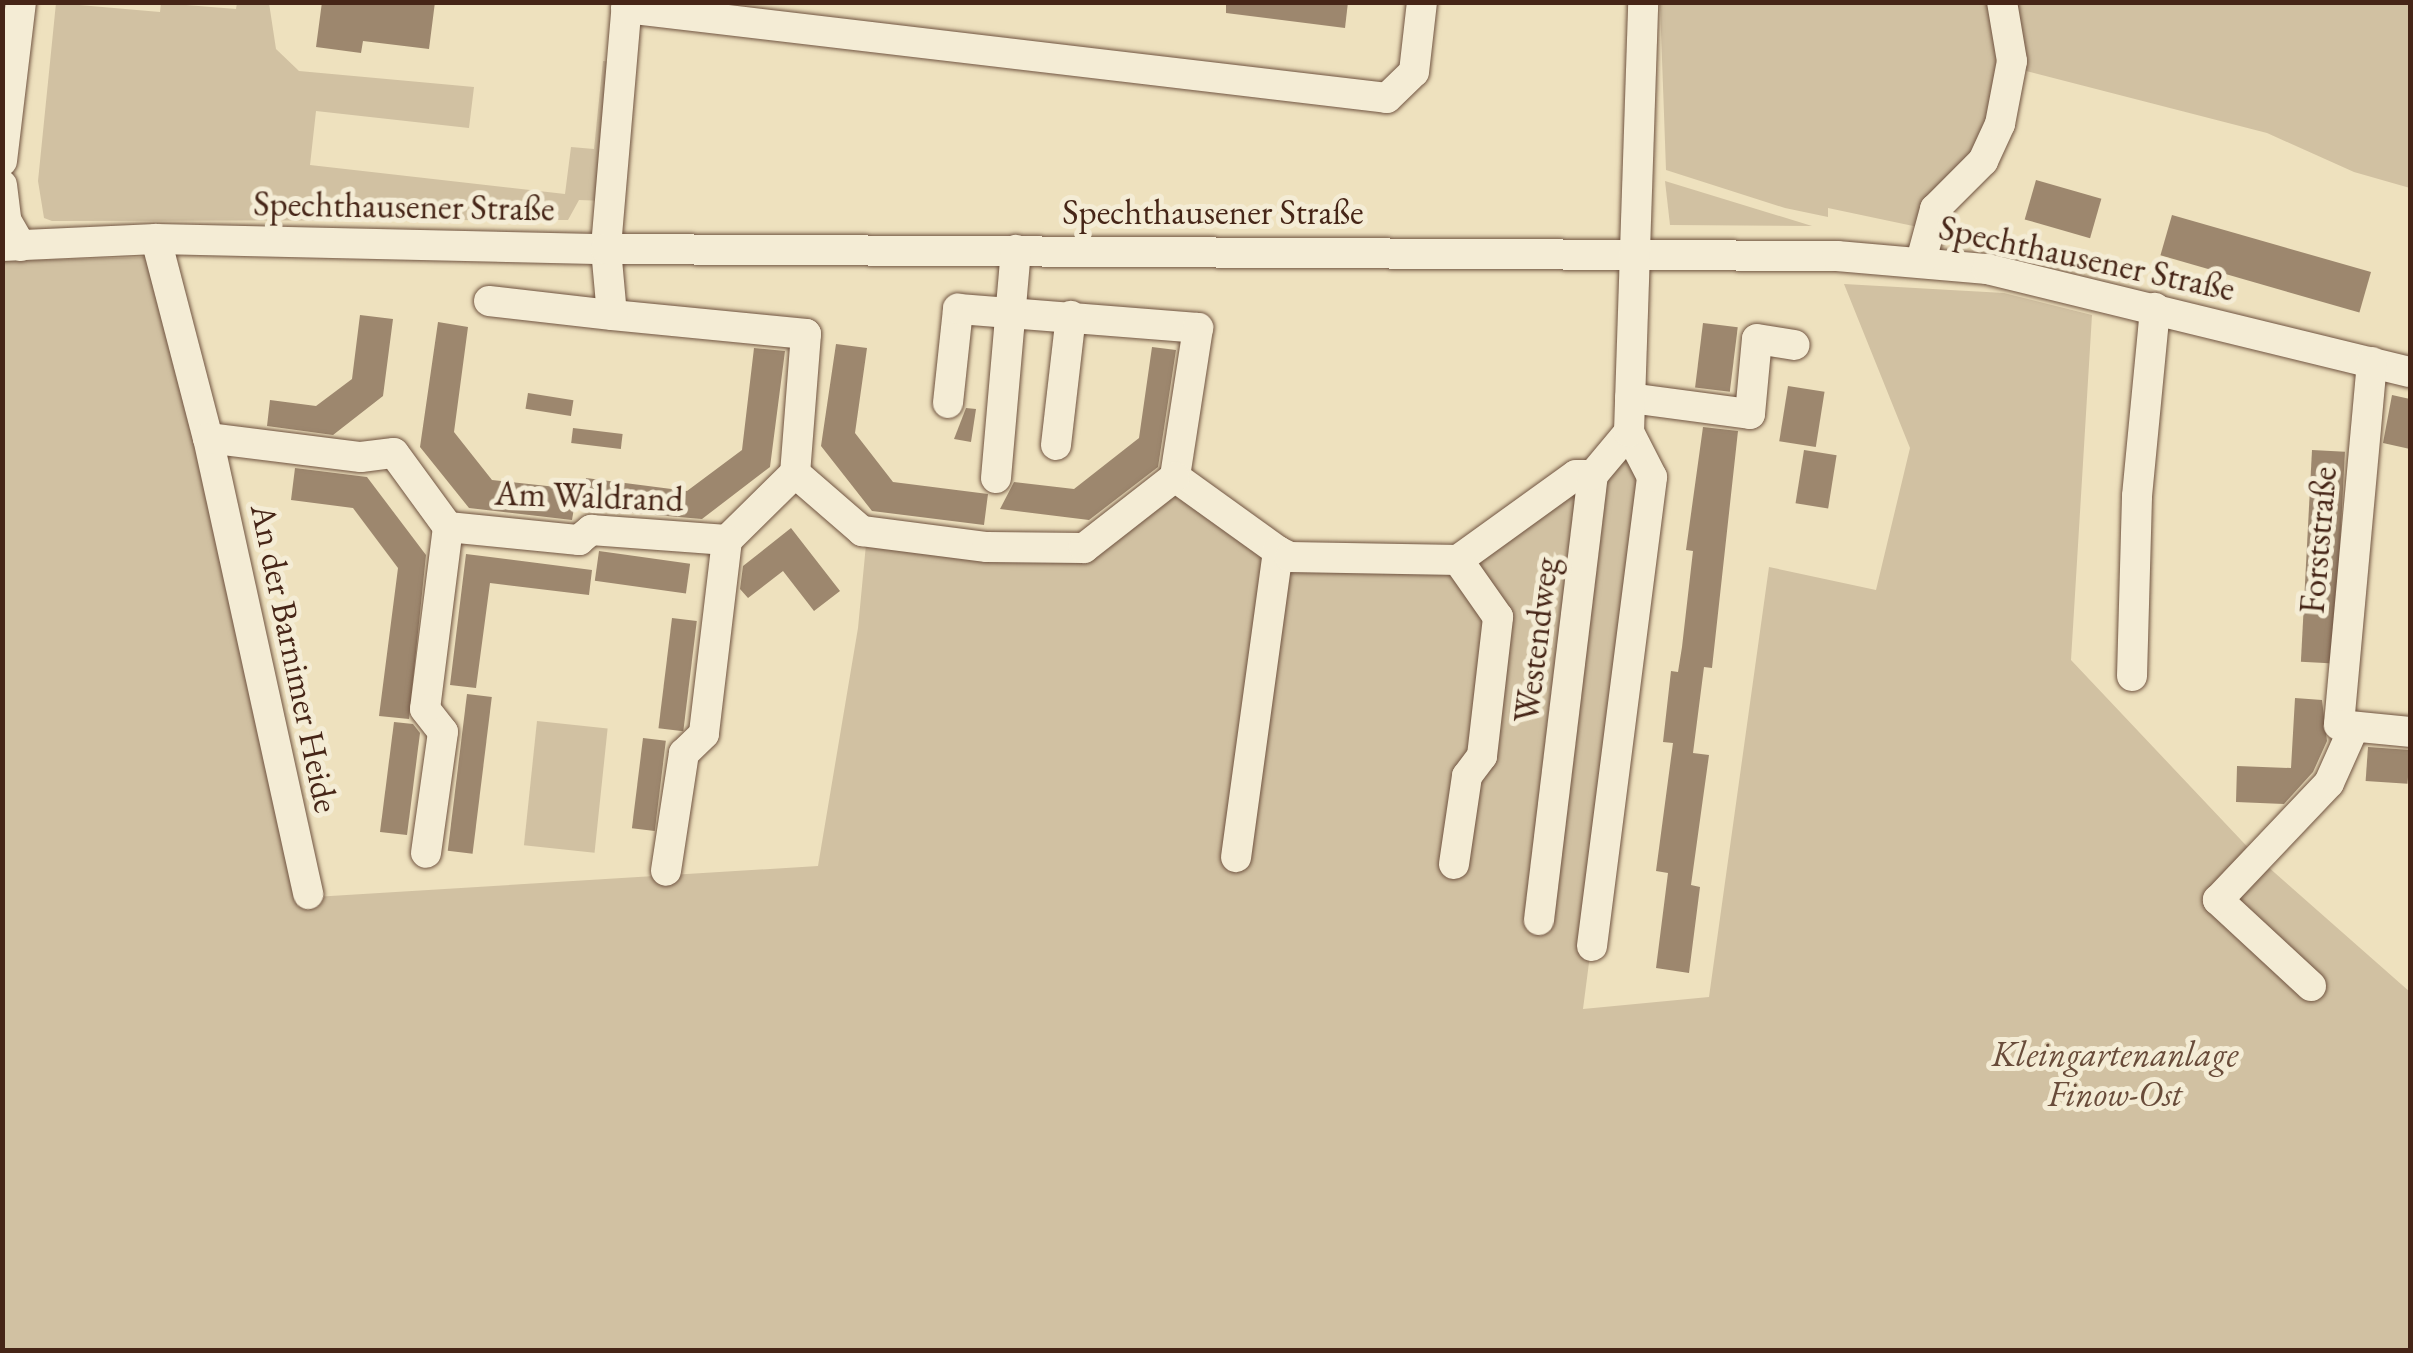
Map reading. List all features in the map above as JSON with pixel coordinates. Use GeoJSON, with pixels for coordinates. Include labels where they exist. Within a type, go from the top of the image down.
{"type":"FeatureCollection","features":[{"type":"Feature","properties":{"kind":"street"},"geometry":{"type":"LineString","coordinates":[[2,161],[9,58],[22,2]]}},
{"type":"Feature","properties":{"kind":"street"},"geometry":{"type":"LineString","coordinates":[[612,315],[606,249],[626,5],[1387,98],[1414,72],[1422,2]]}},
{"type":"Feature","properties":{"kind":"street"},"geometry":{"type":"LineString","coordinates":[[1592,946],[1652,477],[1629,432],[1639,254],[1643,2]]}},
{"type":"Feature","properties":{"kind":"street"},"geometry":{"type":"LineString","coordinates":[[1921,261],[1935,209],[1984,161],[2000,124],[2012,62],[2002,2]]}},
{"type":"Feature","properties":{"kind":"street"},"geometry":{"type":"LineString","coordinates":[[2,185],[12,246]]}},
{"type":"Feature","properties":{"kind":"street","name":"Spechthausener Straße"},"geometry":{"type":"LineString","coordinates":[[12,246],[156,239],[606,249],[1639,254],[1921,261],[1987,268],[2410,372]]}},
{"type":"Feature","properties":{"kind":"street","name":"An der Barnimer Heide"},"geometry":{"type":"LineString","coordinates":[[156,239],[208,438],[308,894]]}},
{"type":"Feature","properties":{"kind":"street"},"geometry":{"type":"LineString","coordinates":[[996,478],[1015,312],[1016,250]]}},
{"type":"Feature","properties":{"kind":"street"},"geometry":{"type":"LineString","coordinates":[[489,301],[806,334],[795,473],[727,540],[704,734],[684,753],[666,871]]}},
{"type":"Feature","properties":{"kind":"street"},"geometry":{"type":"LineString","coordinates":[[2132,676],[2138,496],[2156,308]]}},
{"type":"Feature","properties":{"kind":"street"},"geometry":{"type":"LineString","coordinates":[[795,473],[862,531],[987,547],[1084,548],[1175,477],[1198,328],[958,309],[948,403]]}},
{"type":"Feature","properties":{"kind":"street"},"geometry":{"type":"LineString","coordinates":[[1056,445],[1071,316]]}},
{"type":"Feature","properties":{"kind":"street"},"geometry":{"type":"LineString","coordinates":[[1630,398],[1750,414],[1758,340],[1796,345]]}},
{"type":"Feature","properties":{"kind":"street","name":"Forststraße"},"geometry":{"type":"LineString","coordinates":[[2311,986],[2218,900],[2329,782],[2347,726],[2372,362]]}},
{"type":"Feature","properties":{"kind":"street"},"geometry":{"type":"LineString","coordinates":[[1175,477],[1290,558],[1458,560],[1576,475],[1593,475],[1629,432]]}},
{"type":"Feature","properties":{"kind":"street","name":"An der Barnimer Heide"},"geometry":{"type":"LineString","coordinates":[[208,438],[361,458],[394,453],[448,527]]}},
{"type":"Feature","properties":{"kind":"street","name":"Westendweg"},"geometry":{"type":"LineString","coordinates":[[1539,920],[1593,475]]}},
{"type":"Feature","properties":{"kind":"street"},"geometry":{"type":"LineString","coordinates":[[426,853],[443,732],[425,709],[448,527]]}},
{"type":"Feature","properties":{"kind":"street","name":"Am Waldrand"},"geometry":{"type":"LineString","coordinates":[[448,527],[580,540],[591,530],[727,540]]}},
{"type":"Feature","properties":{"kind":"street"},"geometry":{"type":"LineString","coordinates":[[1236,857],[1278,551]]}},
{"type":"Feature","properties":{"kind":"street"},"geometry":{"type":"LineString","coordinates":[[1454,864],[1467,776],[1482,756],[1498,616],[1458,560]]}},
{"type":"Feature","properties":{"kind":"street"},"geometry":{"type":"LineString","coordinates":[[2347,726],[2410,732]]}},
{"type":"Feature","properties":{"kind":"street"},"geometry":{"type":"LineString","coordinates":[[1546,869],[1601,876]]}},
{"type":"Feature","properties":{"kind":"green space"},"geometry":{"type":"Polygon","coordinates":[[[56,3],[160,12],[161,3],[236,9],[237,3],[269,3],[276,49],[299,71],[474,87],[469,128],[316,111],[310,165],[565,194],[571,147],[594,149],[603,61],[618,62],[605,201],[579,200],[568,220],[52,221],[44,218],[38,181],[56,3]]]}},
{"type":"Feature","properties":{"kind":"green space"},"geometry":{"type":"Polygon","coordinates":[[[1660,3],[2410,3],[2410,188],[2354,172],[2267,133],[2007,66],[1996,122],[1960,177],[1928,194],[1918,227],[1828,208],[1828,217],[1785,208],[1666,170],[1660,3]]]}},
{"type":"Feature","properties":{"kind":"green space"},"geometry":{"type":"Polygon","coordinates":[[[1665,181],[1812,226],[1670,225],[1665,181]]]}},
{"type":"Feature","properties":{"kind":"green space","name":"Kleingartenanlage Finow-Ost"},"geometry":{"type":"Polygon","coordinates":[[[150,257],[314,897],[818,866],[858,628],[867,534],[1088,559],[1179,493],[1290,557],[1458,560],[1629,432],[1652,477],[1583,1009],[1709,997],[1769,567],[1876,590],[1910,448],[1844,284],[2004,293],[2092,315],[2071,660],[2258,858],[2410,992],[2410,1350],[3,1350],[2,261],[150,257]]]}},
{"type":"Feature","properties":{"kind":"green space"},"geometry":{"type":"Polygon","coordinates":[[[537,721],[608,728],[595,853],[524,845],[537,721]]]}},
{"type":"Feature","properties":{"kind":"building"},"geometry":{"type":"Polygon","coordinates":[[[322,2],[435,2],[429,49],[363,41],[361,53],[316,47],[322,2]]]}},
{"type":"Feature","properties":{"kind":"building"},"geometry":{"type":"Polygon","coordinates":[[[1226,2],[1348,2],[1345,28],[1226,13],[1226,2]]]}},
{"type":"Feature","properties":{"kind":"building"},"geometry":{"type":"Polygon","coordinates":[[[2036,180],[2101,199],[2090,238],[2025,219],[2036,180]]]}},
{"type":"Feature","properties":{"kind":"building"},"geometry":{"type":"Polygon","coordinates":[[[2172,215],[2371,272],[2359,312],[2160,255],[2172,215]]]}},
{"type":"Feature","properties":{"kind":"building"},"geometry":{"type":"Polygon","coordinates":[[[360,315],[393,319],[383,396],[333,435],[267,426],[270,400],[316,406],[352,379],[360,315]]]}},
{"type":"Feature","properties":{"kind":"building"},"geometry":{"type":"Polygon","coordinates":[[[438,322],[468,327],[454,432],[492,480],[584,490],[586,478],[687,491],[742,450],[754,348],[785,351],[770,467],[702,519],[574,508],[572,520],[469,508],[420,447],[438,322]]]}},
{"type":"Feature","properties":{"kind":"building"},"geometry":{"type":"Polygon","coordinates":[[[1703,323],[1738,327],[1730,392],[1695,388],[1703,323]]]}},
{"type":"Feature","properties":{"kind":"building"},"geometry":{"type":"Polygon","coordinates":[[[836,344],[867,348],[855,433],[893,482],[988,494],[984,525],[872,511],[821,446],[836,344]]]}},
{"type":"Feature","properties":{"kind":"building"},"geometry":{"type":"Polygon","coordinates":[[[1152,347],[1176,350],[1158,467],[1089,520],[1000,509],[1014,482],[1074,489],[1139,438],[1152,347]]]}},
{"type":"Feature","properties":{"kind":"building"},"geometry":{"type":"Polygon","coordinates":[[[1788,386],[1825,392],[1816,447],[1779,441],[1788,386]]]}},
{"type":"Feature","properties":{"kind":"building"},"geometry":{"type":"Polygon","coordinates":[[[528,393],[573,400],[571,416],[525,409],[528,393]]]}},
{"type":"Feature","properties":{"kind":"building"},"geometry":{"type":"Polygon","coordinates":[[[2392,395],[2410,399],[2410,449],[2383,443],[2392,395]]]}},
{"type":"Feature","properties":{"kind":"building"},"geometry":{"type":"Polygon","coordinates":[[[966,408],[976,409],[971,442],[954,439],[966,408]]]}},
{"type":"Feature","properties":{"kind":"building"},"geometry":{"type":"Polygon","coordinates":[[[1703,427],[1738,431],[1712,668],[1704,667],[1693,753],[1709,755],[1691,885],[1700,887],[1689,973],[1656,968],[1668,873],[1656,871],[1673,743],[1663,742],[1671,671],[1678,672],[1682,647],[1693,551],[1686,550],[1703,427]]]}},
{"type":"Feature","properties":{"kind":"building"},"geometry":{"type":"Polygon","coordinates":[[[573,428],[623,434],[621,449],[571,443],[573,428]]]}},
{"type":"Feature","properties":{"kind":"building"},"geometry":{"type":"Polygon","coordinates":[[[1804,450],[1837,455],[1828,508],[1796,503],[1804,450]]]}},
{"type":"Feature","properties":{"kind":"building"},"geometry":{"type":"Polygon","coordinates":[[[2312,450],[2345,452],[2334,663],[2301,662],[2312,450]]]}},
{"type":"Feature","properties":{"kind":"building"},"geometry":{"type":"Polygon","coordinates":[[[295,468],[367,477],[426,555],[409,719],[379,716],[398,568],[353,508],[291,500],[295,468]]]}},
{"type":"Feature","properties":{"kind":"building"},"geometry":{"type":"Polygon","coordinates":[[[791,528],[840,591],[814,611],[783,571],[748,598],[740,589],[743,566],[791,528]]]}},
{"type":"Feature","properties":{"kind":"building"},"geometry":{"type":"Polygon","coordinates":[[[599,551],[690,564],[686,594],[595,581],[599,551]]]}},
{"type":"Feature","properties":{"kind":"building"},"geometry":{"type":"Polygon","coordinates":[[[466,554],[592,570],[589,595],[490,583],[476,688],[450,685],[466,554]]]}},
{"type":"Feature","properties":{"kind":"building"},"geometry":{"type":"Polygon","coordinates":[[[672,618],[697,621],[683,731],[658,728],[672,618]]]}},
{"type":"Feature","properties":{"kind":"building"},"geometry":{"type":"Polygon","coordinates":[[[467,694],[492,697],[473,854],[448,851],[467,694]]]}},
{"type":"Feature","properties":{"kind":"building"},"geometry":{"type":"Polygon","coordinates":[[[2295,698],[2322,700],[2327,741],[2313,772],[2284,804],[2236,802],[2237,766],[2291,768],[2295,698]]]}},
{"type":"Feature","properties":{"kind":"building"},"geometry":{"type":"Polygon","coordinates":[[[394,722],[413,724],[420,733],[407,835],[380,832],[394,722]]]}},
{"type":"Feature","properties":{"kind":"building"},"geometry":{"type":"Polygon","coordinates":[[[643,738],[666,741],[655,831],[632,828],[643,738]]]}},
{"type":"Feature","properties":{"kind":"building"},"geometry":{"type":"Polygon","coordinates":[[[2368,747],[2410,750],[2408,784],[2366,781],[2368,747]]]}}]}
